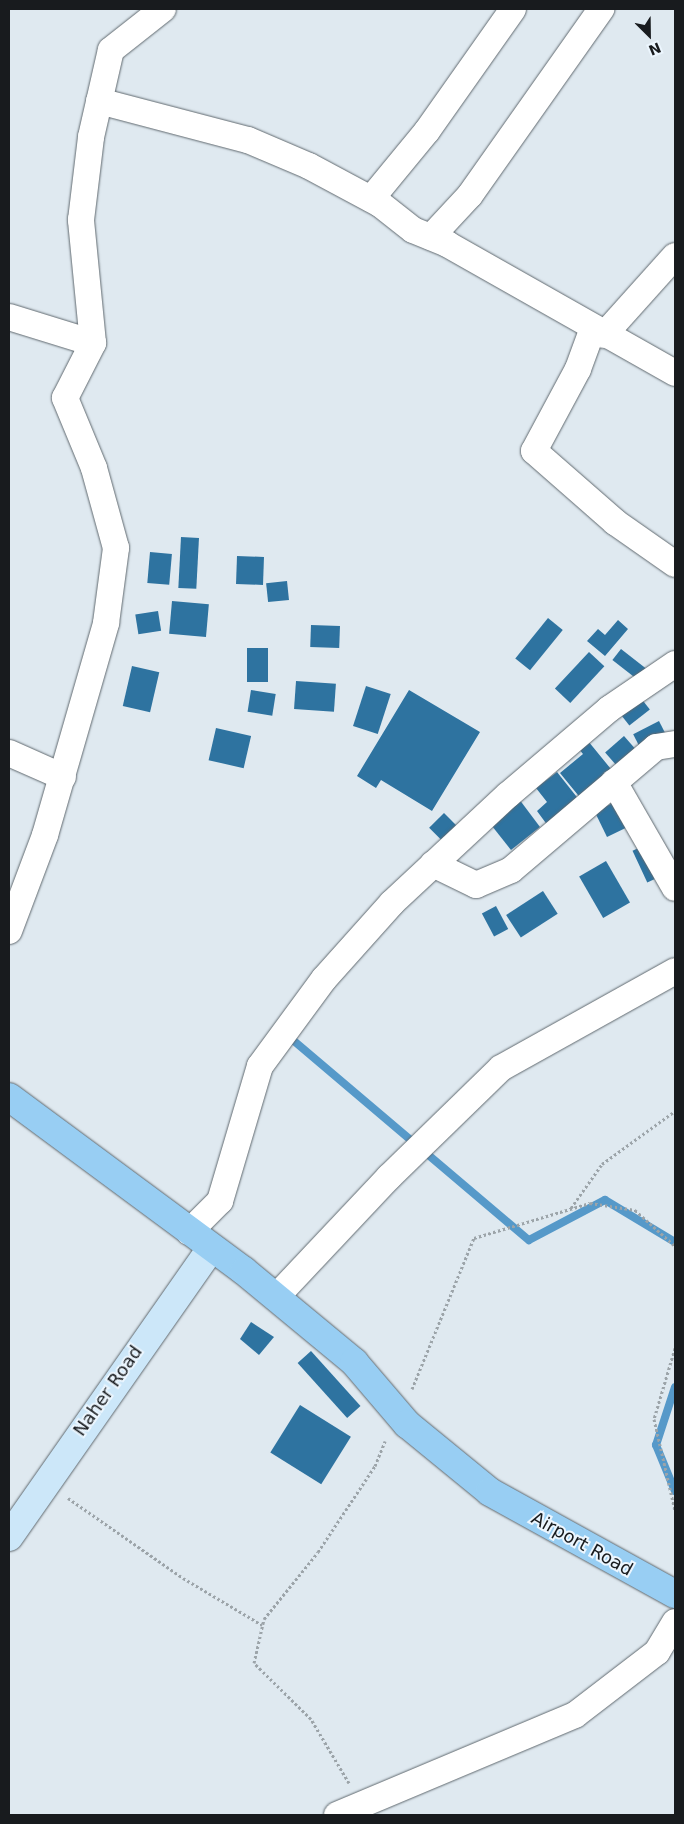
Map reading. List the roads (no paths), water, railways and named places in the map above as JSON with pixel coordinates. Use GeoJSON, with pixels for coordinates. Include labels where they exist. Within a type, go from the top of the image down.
{"type":"FeatureCollection","features":[{"type":"Feature","properties":{"kind":"main road","name":"Airport Road"},"geometry":{"type":"LineString","coordinates":[[9,1097],[276,1297],[354,1362],[397,1412],[490,1492],[675,1594]]}},
{"type":"Feature","properties":{"kind":"main road","name":"Naher Road"},"geometry":{"type":"LineString","coordinates":[[9,1537],[211,1248]]}},
{"type":"Feature","properties":{"kind":"street"},"geometry":{"type":"LineString","coordinates":[[9,931],[63,777],[106,623],[116,548],[94,468],[65,398],[93,343],[81,220],[99,101],[111,50],[163,9]]}},
{"type":"Feature","properties":{"kind":"street"},"geometry":{"type":"LineString","coordinates":[[371,199],[427,131],[514,9]]}},
{"type":"Feature","properties":{"kind":"street"},"geometry":{"type":"LineString","coordinates":[[431,237],[470,195],[601,9]]}},
{"type":"Feature","properties":{"kind":"street"},"geometry":{"type":"LineString","coordinates":[[99,101],[248,140],[371,199],[413,230],[431,237],[675,373]]}},
{"type":"Feature","properties":{"kind":"street"},"geometry":{"type":"LineString","coordinates":[[675,256],[599,332],[534,451],[615,522],[675,564]]}},
{"type":"Feature","properties":{"kind":"street"},"geometry":{"type":"LineString","coordinates":[[9,317],[93,343]]}},
{"type":"Feature","properties":{"kind":"street"},"geometry":{"type":"LineString","coordinates":[[189,1232],[220,1201],[260,1066],[324,979],[433,864],[609,710],[675,664]]}},
{"type":"Feature","properties":{"kind":"street"},"geometry":{"type":"LineString","coordinates":[[433,864],[476,885],[511,870],[656,747],[675,744]]}},
{"type":"Feature","properties":{"kind":"street"},"geometry":{"type":"LineString","coordinates":[[9,753],[63,777]]}},
{"type":"Feature","properties":{"kind":"street"},"geometry":{"type":"LineString","coordinates":[[614,782],[675,888]]}},
{"type":"Feature","properties":{"kind":"street"},"geometry":{"type":"LineString","coordinates":[[276,1297],[389,1176],[501,1068],[675,971]]}},
{"type":"Feature","properties":{"kind":"street"},"geometry":{"type":"LineString","coordinates":[[337,1815],[361,1803],[575,1715],[657,1652],[675,1622]]}},
{"type":"Feature","properties":{"kind":"waterway"},"geometry":{"type":"LineString","coordinates":[[294,1041],[529,1240],[605,1200],[675,1242]]}},
{"type":"Feature","properties":{"kind":"waterway"},"geometry":{"type":"LineString","coordinates":[[675,1387],[656,1445],[675,1491]]}}]}
